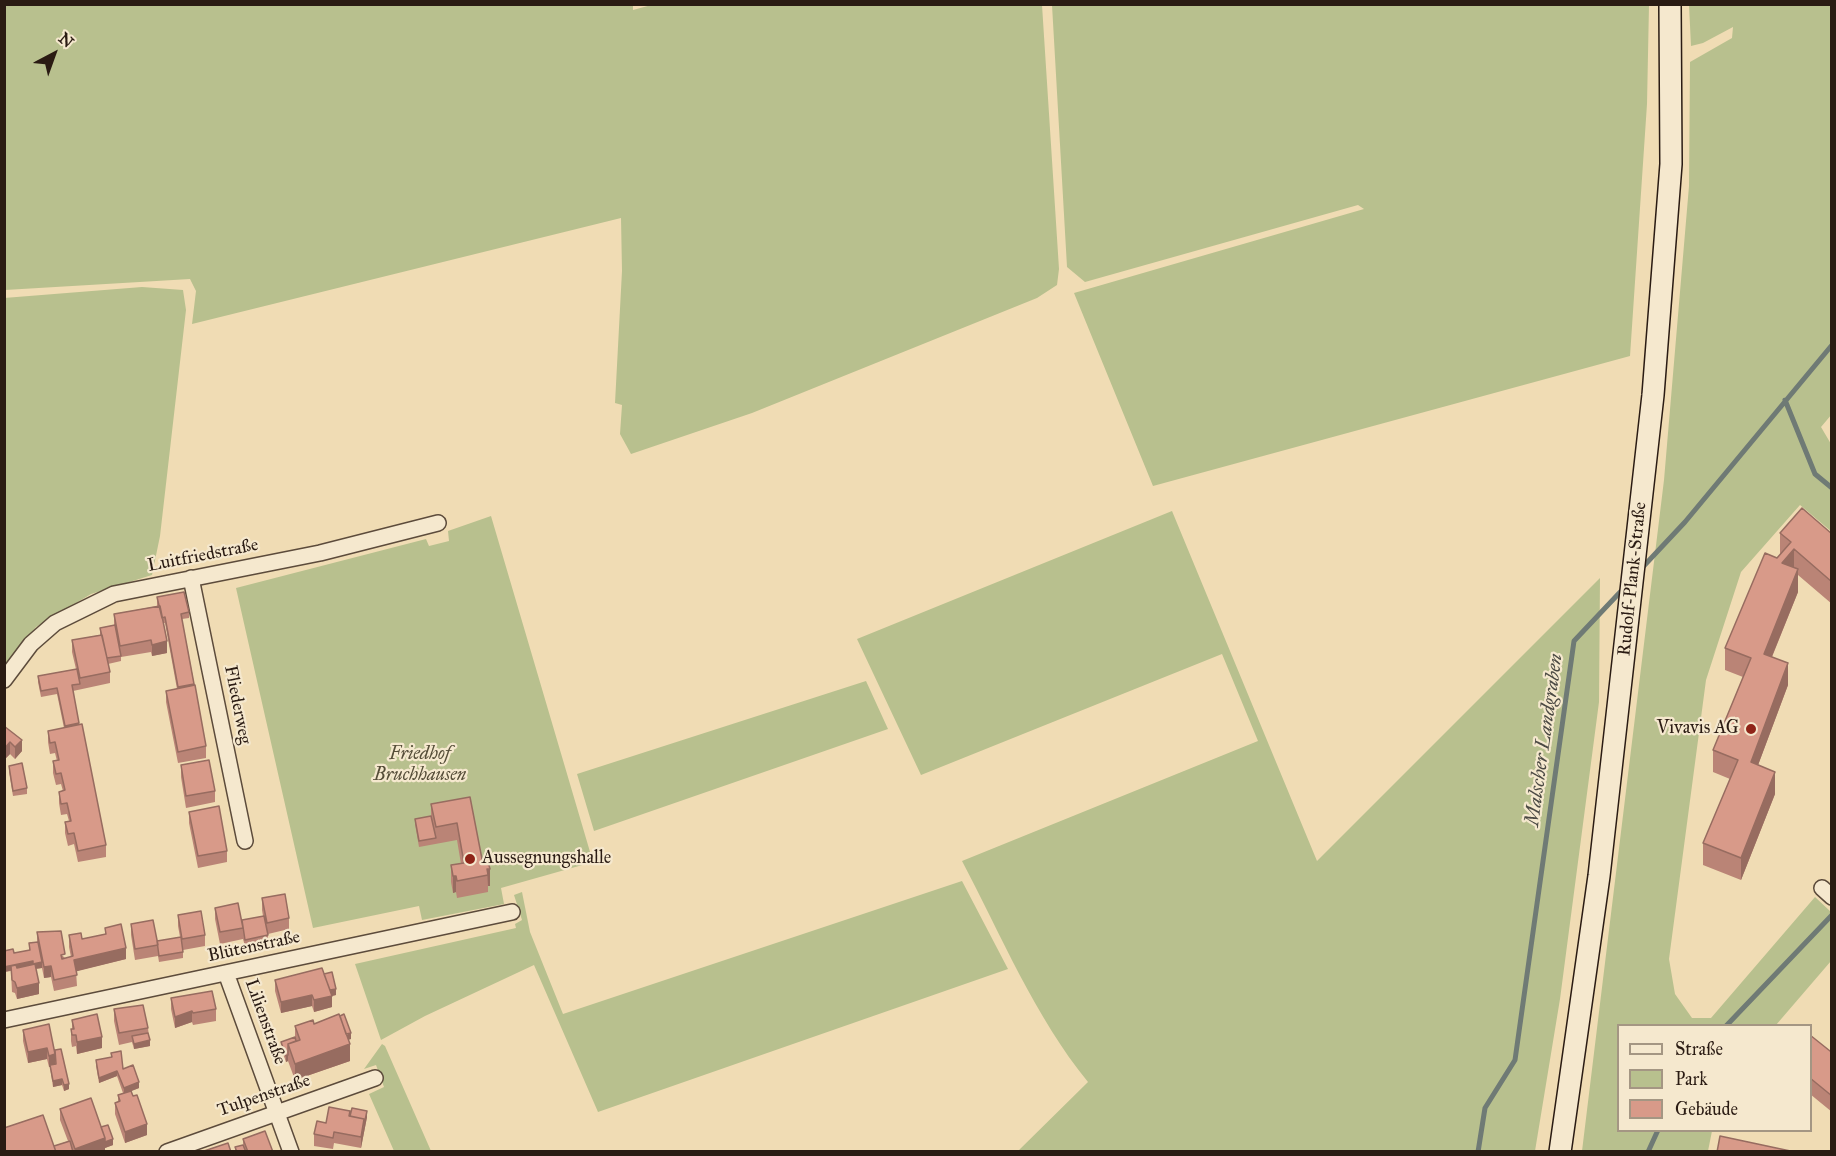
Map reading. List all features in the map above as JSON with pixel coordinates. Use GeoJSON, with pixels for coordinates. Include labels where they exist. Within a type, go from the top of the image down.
{"type":"FeatureCollection","features":[{"type":"Feature","properties":{"kind":"main road","name":"Rudolf-Plank-Straße"},"geometry":{"type":"LineString","coordinates":[[1560,1152],[1599,876],[1653,395],[1671,164],[1670,4]]}},
{"type":"Feature","properties":{"kind":"street","name":"Luitfriedstraße"},"geometry":{"type":"LineString","coordinates":[[4,680],[31,644],[55,623],[114,594],[338,549],[438,523]]}},
{"type":"Feature","properties":{"kind":"street","name":"Fliederweg"},"geometry":{"type":"LineString","coordinates":[[191,578],[245,841]]}},
{"type":"Feature","properties":{"kind":"street","name":"Blütenstraße"},"geometry":{"type":"LineString","coordinates":[[4,1020],[512,912]]}},
{"type":"Feature","properties":{"kind":"street","name":"Lilienstraße"},"geometry":{"type":"LineString","coordinates":[[226,973],[291,1152]]}},
{"type":"Feature","properties":{"kind":"street","name":"Tulpenstraße"},"geometry":{"type":"LineString","coordinates":[[167,1152],[375,1078]]}},
{"type":"Feature","properties":{"kind":"green space"},"geometry":{"type":"Polygon","coordinates":[[[655,4],[1042,5],[1059,269],[1057,285],[1037,298],[752,413],[631,454],[620,434],[622,405],[615,403],[622,271],[621,218],[192,324],[196,291],[190,279],[5,290],[5,5],[633,5],[633,10],[655,4]]]}},
{"type":"Feature","properties":{"kind":"green space"},"geometry":{"type":"Polygon","coordinates":[[[1052,5],[1649,5],[1647,104],[1630,356],[1153,486],[1074,293],[1364,209],[1358,205],[1085,282],[1067,267],[1052,5]]]}},
{"type":"Feature","properties":{"kind":"green space"},"geometry":{"type":"Polygon","coordinates":[[[1689,5],[1831,5],[1832,414],[1821,427],[1831,444],[1832,532],[1800,505],[1741,572],[1706,680],[1669,959],[1675,994],[1692,1018],[1711,1018],[1815,897],[1831,912],[1831,961],[1777,1024],[1617,1024],[1617,1132],[1712,1132],[1708,1151],[1582,1151],[1664,480],[1689,186],[1690,62],[1732,38],[1733,27],[1703,43],[1691,46],[1689,5]]]}},
{"type":"Feature","properties":{"kind":"green space"},"geometry":{"type":"Polygon","coordinates":[[[142,287],[183,290],[186,310],[160,536],[152,575],[91,594],[36,627],[5,667],[4,298],[142,287]]]}},
{"type":"Feature","properties":{"kind":"green space"},"geometry":{"type":"Polygon","coordinates":[[[1172,511],[1317,861],[1600,578],[1599,702],[1560,999],[1535,1151],[1018,1151],[1088,1082],[1069,1057],[1035,1003],[962,861],[1258,741],[1222,654],[921,775],[857,639],[1172,511]]]}},
{"type":"Feature","properties":{"kind":"green space","name":"Friedhof Bruchhausen"},"geometry":{"type":"Polygon","coordinates":[[[491,516],[593,862],[501,888],[504,904],[422,920],[419,906],[313,928],[236,588],[426,539],[429,546],[449,541],[448,531],[491,516]]]}},
{"type":"Feature","properties":{"kind":"green space"},"geometry":{"type":"Polygon","coordinates":[[[866,681],[888,729],[594,831],[577,774],[866,681]]]}},
{"type":"Feature","properties":{"kind":"green space"},"geometry":{"type":"Polygon","coordinates":[[[962,881],[1008,969],[598,1112],[534,965],[425,1016],[381,1040],[355,964],[516,928],[515,924],[522,920],[514,895],[522,892],[530,932],[563,1014],[962,881]]]}},
{"type":"Feature","properties":{"kind":"green space"},"geometry":{"type":"Polygon","coordinates":[[[382,1044],[385,1046],[431,1151],[394,1151],[369,1094],[384,1087],[376,1065],[364,1069],[382,1044]]]}},
{"type":"Feature","properties":{"kind":"building","name":"Vivavis AG"},"geometry":{"type":"Polygon","coordinates":[[[1802,508],[1832,534],[1832,582],[1794,549],[1782,563],[1798,569],[1764,654],[1788,663],[1751,762],[1775,772],[1741,858],[1703,843],[1738,760],[1713,750],[1751,658],[1725,648],[1765,553],[1777,558],[1791,542],[1780,533],[1802,508]]]}},
{"type":"Feature","properties":{"kind":"building"},"geometry":{"type":"Polygon","coordinates":[[[184,592],[189,612],[181,614],[194,684],[178,687],[165,617],[162,618],[157,597],[184,592]]]}},
{"type":"Feature","properties":{"kind":"building"},"geometry":{"type":"Polygon","coordinates":[[[160,606],[167,641],[152,645],[151,640],[120,646],[114,614],[160,606]]]}},
{"type":"Feature","properties":{"kind":"building"},"geometry":{"type":"Polygon","coordinates":[[[115,625],[121,656],[107,658],[100,628],[115,625]]]}},
{"type":"Feature","properties":{"kind":"building"},"geometry":{"type":"Polygon","coordinates":[[[102,635],[110,672],[80,678],[72,640],[102,635]]]}},
{"type":"Feature","properties":{"kind":"building"},"geometry":{"type":"Polygon","coordinates":[[[77,669],[80,684],[72,685],[79,723],[65,726],[57,688],[41,691],[38,676],[77,669]]]}},
{"type":"Feature","properties":{"kind":"building"},"geometry":{"type":"Polygon","coordinates":[[[195,685],[206,746],[178,752],[166,691],[195,685]]]}},
{"type":"Feature","properties":{"kind":"building"},"geometry":{"type":"Polygon","coordinates":[[[82,724],[106,845],[78,851],[74,833],[68,834],[65,822],[71,821],[67,803],[61,804],[59,792],[65,790],[61,773],[56,774],[53,761],[59,760],[55,742],[50,743],[48,731],[82,724]]]}},
{"type":"Feature","properties":{"kind":"building"},"geometry":{"type":"Polygon","coordinates":[[[4,726],[22,740],[15,747],[10,742],[4,749],[4,726]]]}},
{"type":"Feature","properties":{"kind":"building"},"geometry":{"type":"Polygon","coordinates":[[[209,760],[215,791],[186,796],[181,765],[209,760]]]}},
{"type":"Feature","properties":{"kind":"building"},"geometry":{"type":"Polygon","coordinates":[[[22,763],[27,788],[13,791],[9,766],[22,763]]]}},
{"type":"Feature","properties":{"kind":"building"},"geometry":{"type":"Polygon","coordinates":[[[470,797],[482,859],[487,858],[490,869],[487,869],[488,875],[457,881],[456,876],[453,876],[451,865],[464,863],[457,823],[436,827],[431,804],[470,797]]]}},
{"type":"Feature","properties":{"kind":"building"},"geometry":{"type":"Polygon","coordinates":[[[219,806],[227,851],[198,856],[189,812],[219,806]]]}},
{"type":"Feature","properties":{"kind":"building"},"geometry":{"type":"Polygon","coordinates":[[[431,816],[436,838],[419,841],[415,819],[431,816]]]}},
{"type":"Feature","properties":{"kind":"building"},"geometry":{"type":"Polygon","coordinates":[[[285,894],[289,918],[267,923],[262,898],[285,894]]]}},
{"type":"Feature","properties":{"kind":"building"},"geometry":{"type":"Polygon","coordinates":[[[238,903],[243,928],[220,932],[215,908],[238,903]]]}},
{"type":"Feature","properties":{"kind":"building"},"geometry":{"type":"Polygon","coordinates":[[[201,911],[205,935],[182,939],[178,915],[201,911]]]}},
{"type":"Feature","properties":{"kind":"building"},"geometry":{"type":"Polygon","coordinates":[[[264,916],[268,935],[245,940],[242,920],[264,916]]]}},
{"type":"Feature","properties":{"kind":"building"},"geometry":{"type":"Polygon","coordinates":[[[153,920],[158,945],[135,949],[131,924],[153,920]]]}},
{"type":"Feature","properties":{"kind":"building"},"geometry":{"type":"Polygon","coordinates":[[[121,924],[126,948],[74,960],[77,975],[54,980],[51,966],[44,967],[37,932],[61,931],[65,954],[61,955],[62,959],[73,956],[69,935],[81,933],[82,939],[106,934],[105,928],[121,924]]]}},
{"type":"Feature","properties":{"kind":"building"},"geometry":{"type":"Polygon","coordinates":[[[181,937],[183,952],[159,956],[157,941],[181,937]]]}},
{"type":"Feature","properties":{"kind":"building"},"geometry":{"type":"Polygon","coordinates":[[[38,942],[42,962],[33,964],[33,961],[4,967],[4,951],[13,949],[14,953],[30,950],[29,943],[38,942]]]}},
{"type":"Feature","properties":{"kind":"building"},"geometry":{"type":"Polygon","coordinates":[[[35,964],[39,983],[17,988],[12,980],[11,966],[16,965],[17,968],[35,964]]]}},
{"type":"Feature","properties":{"kind":"building"},"geometry":{"type":"Polygon","coordinates":[[[322,968],[332,996],[314,1000],[312,995],[281,1002],[275,980],[322,968]]]}},
{"type":"Feature","properties":{"kind":"building"},"geometry":{"type":"Polygon","coordinates":[[[332,972],[336,989],[330,990],[324,974],[332,972]]]}},
{"type":"Feature","properties":{"kind":"building"},"geometry":{"type":"Polygon","coordinates":[[[212,991],[216,1009],[193,1013],[192,1011],[175,1017],[171,998],[212,991]]]}},
{"type":"Feature","properties":{"kind":"building"},"geometry":{"type":"Polygon","coordinates":[[[143,1005],[148,1028],[119,1033],[114,1009],[143,1005]]]}},
{"type":"Feature","properties":{"kind":"building"},"geometry":{"type":"Polygon","coordinates":[[[97,1014],[102,1037],[77,1042],[76,1035],[72,1035],[71,1029],[74,1029],[72,1020],[97,1014]]]}},
{"type":"Feature","properties":{"kind":"building"},"geometry":{"type":"Polygon","coordinates":[[[339,1014],[350,1044],[295,1064],[288,1044],[300,1040],[295,1026],[313,1020],[314,1024],[339,1014]]]}},
{"type":"Feature","properties":{"kind":"building"},"geometry":{"type":"Polygon","coordinates":[[[344,1014],[351,1033],[346,1034],[340,1016],[344,1014]]]}},
{"type":"Feature","properties":{"kind":"building"},"geometry":{"type":"Polygon","coordinates":[[[49,1024],[55,1054],[49,1056],[47,1048],[28,1052],[23,1030],[49,1024]]]}},
{"type":"Feature","properties":{"kind":"building"},"geometry":{"type":"Polygon","coordinates":[[[148,1033],[150,1040],[134,1044],[132,1036],[148,1033]]]}},
{"type":"Feature","properties":{"kind":"building"},"geometry":{"type":"Polygon","coordinates":[[[295,1037],[296,1041],[288,1044],[288,1055],[286,1056],[281,1042],[295,1037]]]}},
{"type":"Feature","properties":{"kind":"building"},"geometry":{"type":"Polygon","coordinates":[[[1812,1037],[1830,1051],[1832,1049],[1832,1096],[1812,1080],[1812,1037]]]}},
{"type":"Feature","properties":{"kind":"building"},"geometry":{"type":"Polygon","coordinates":[[[61,1049],[69,1084],[64,1085],[62,1079],[53,1081],[50,1065],[56,1064],[55,1050],[61,1049]]]}},
{"type":"Feature","properties":{"kind":"building"},"geometry":{"type":"Polygon","coordinates":[[[121,1051],[123,1069],[133,1065],[139,1082],[124,1088],[117,1071],[99,1078],[96,1060],[112,1057],[111,1053],[121,1051]]]}},
{"type":"Feature","properties":{"kind":"building"},"geometry":{"type":"Polygon","coordinates":[[[131,1091],[133,1096],[137,1095],[147,1124],[125,1132],[115,1103],[120,1101],[118,1095],[131,1091]]]}},
{"type":"Feature","properties":{"kind":"building"},"geometry":{"type":"Polygon","coordinates":[[[91,1098],[105,1138],[75,1149],[60,1109],[91,1098]]]}},
{"type":"Feature","properties":{"kind":"building"},"geometry":{"type":"Polygon","coordinates":[[[329,1107],[350,1111],[349,1116],[364,1119],[361,1137],[334,1132],[333,1138],[314,1134],[317,1121],[326,1123],[329,1107]]]}},
{"type":"Feature","properties":{"kind":"building"},"geometry":{"type":"Polygon","coordinates":[[[352,1108],[367,1111],[364,1125],[364,1119],[350,1116],[352,1108]]]}},
{"type":"Feature","properties":{"kind":"building"},"geometry":{"type":"Polygon","coordinates":[[[43,1115],[56,1152],[4,1152],[4,1128],[43,1115]]]}},
{"type":"Feature","properties":{"kind":"building"},"geometry":{"type":"Polygon","coordinates":[[[108,1125],[113,1139],[105,1142],[101,1127],[108,1125]]]}},
{"type":"Feature","properties":{"kind":"building"},"geometry":{"type":"Polygon","coordinates":[[[265,1131],[273,1152],[248,1152],[243,1139],[265,1131]]]}},
{"type":"Feature","properties":{"kind":"building"},"geometry":{"type":"Polygon","coordinates":[[[1720,1136],[1795,1152],[1717,1152],[1720,1136]]]}},
{"type":"Feature","properties":{"kind":"building"},"geometry":{"type":"Polygon","coordinates":[[[70,1141],[73,1152],[56,1152],[54,1146],[70,1141]]]}},
{"type":"Feature","properties":{"kind":"building"},"geometry":{"type":"Polygon","coordinates":[[[228,1143],[231,1152],[204,1152],[204,1151],[228,1143]]]}},
{"type":"Feature","properties":{"kind":"building"},"geometry":{"type":"Polygon","coordinates":[[[243,1145],[246,1152],[237,1152],[235,1147],[243,1145]]]}},
{"type":"Feature","properties":{"kind":"waterway","name":"Malscher Landgraben"},"geometry":{"type":"LineString","coordinates":[[1640,570],[1685,522],[1832,345]]}},
{"type":"Feature","properties":{"kind":"waterway"},"geometry":{"type":"LineString","coordinates":[[1785,400],[1815,474],[1832,488]]}},
{"type":"Feature","properties":{"kind":"waterway","name":"Malscher Landgraben"},"geometry":{"type":"LineString","coordinates":[[1478,1152],[1485,1108],[1515,1060],[1574,641],[1624,588]]}},
{"type":"Feature","properties":{"kind":"waterway"},"geometry":{"type":"LineString","coordinates":[[1728,1024],[1832,915]]}},
{"type":"Feature","properties":{"kind":"waterway"},"geometry":{"type":"LineString","coordinates":[[1648,1152],[1657,1132]]}},
{"type":"Feature","properties":{"kind":"place","name":"Vivavis AG"},"geometry":{"type":"Point","coordinates":[1751,729]}},
{"type":"Feature","properties":{"kind":"place","name":"Aussegnungshalle"},"geometry":{"type":"Point","coordinates":[470,859]}}]}
